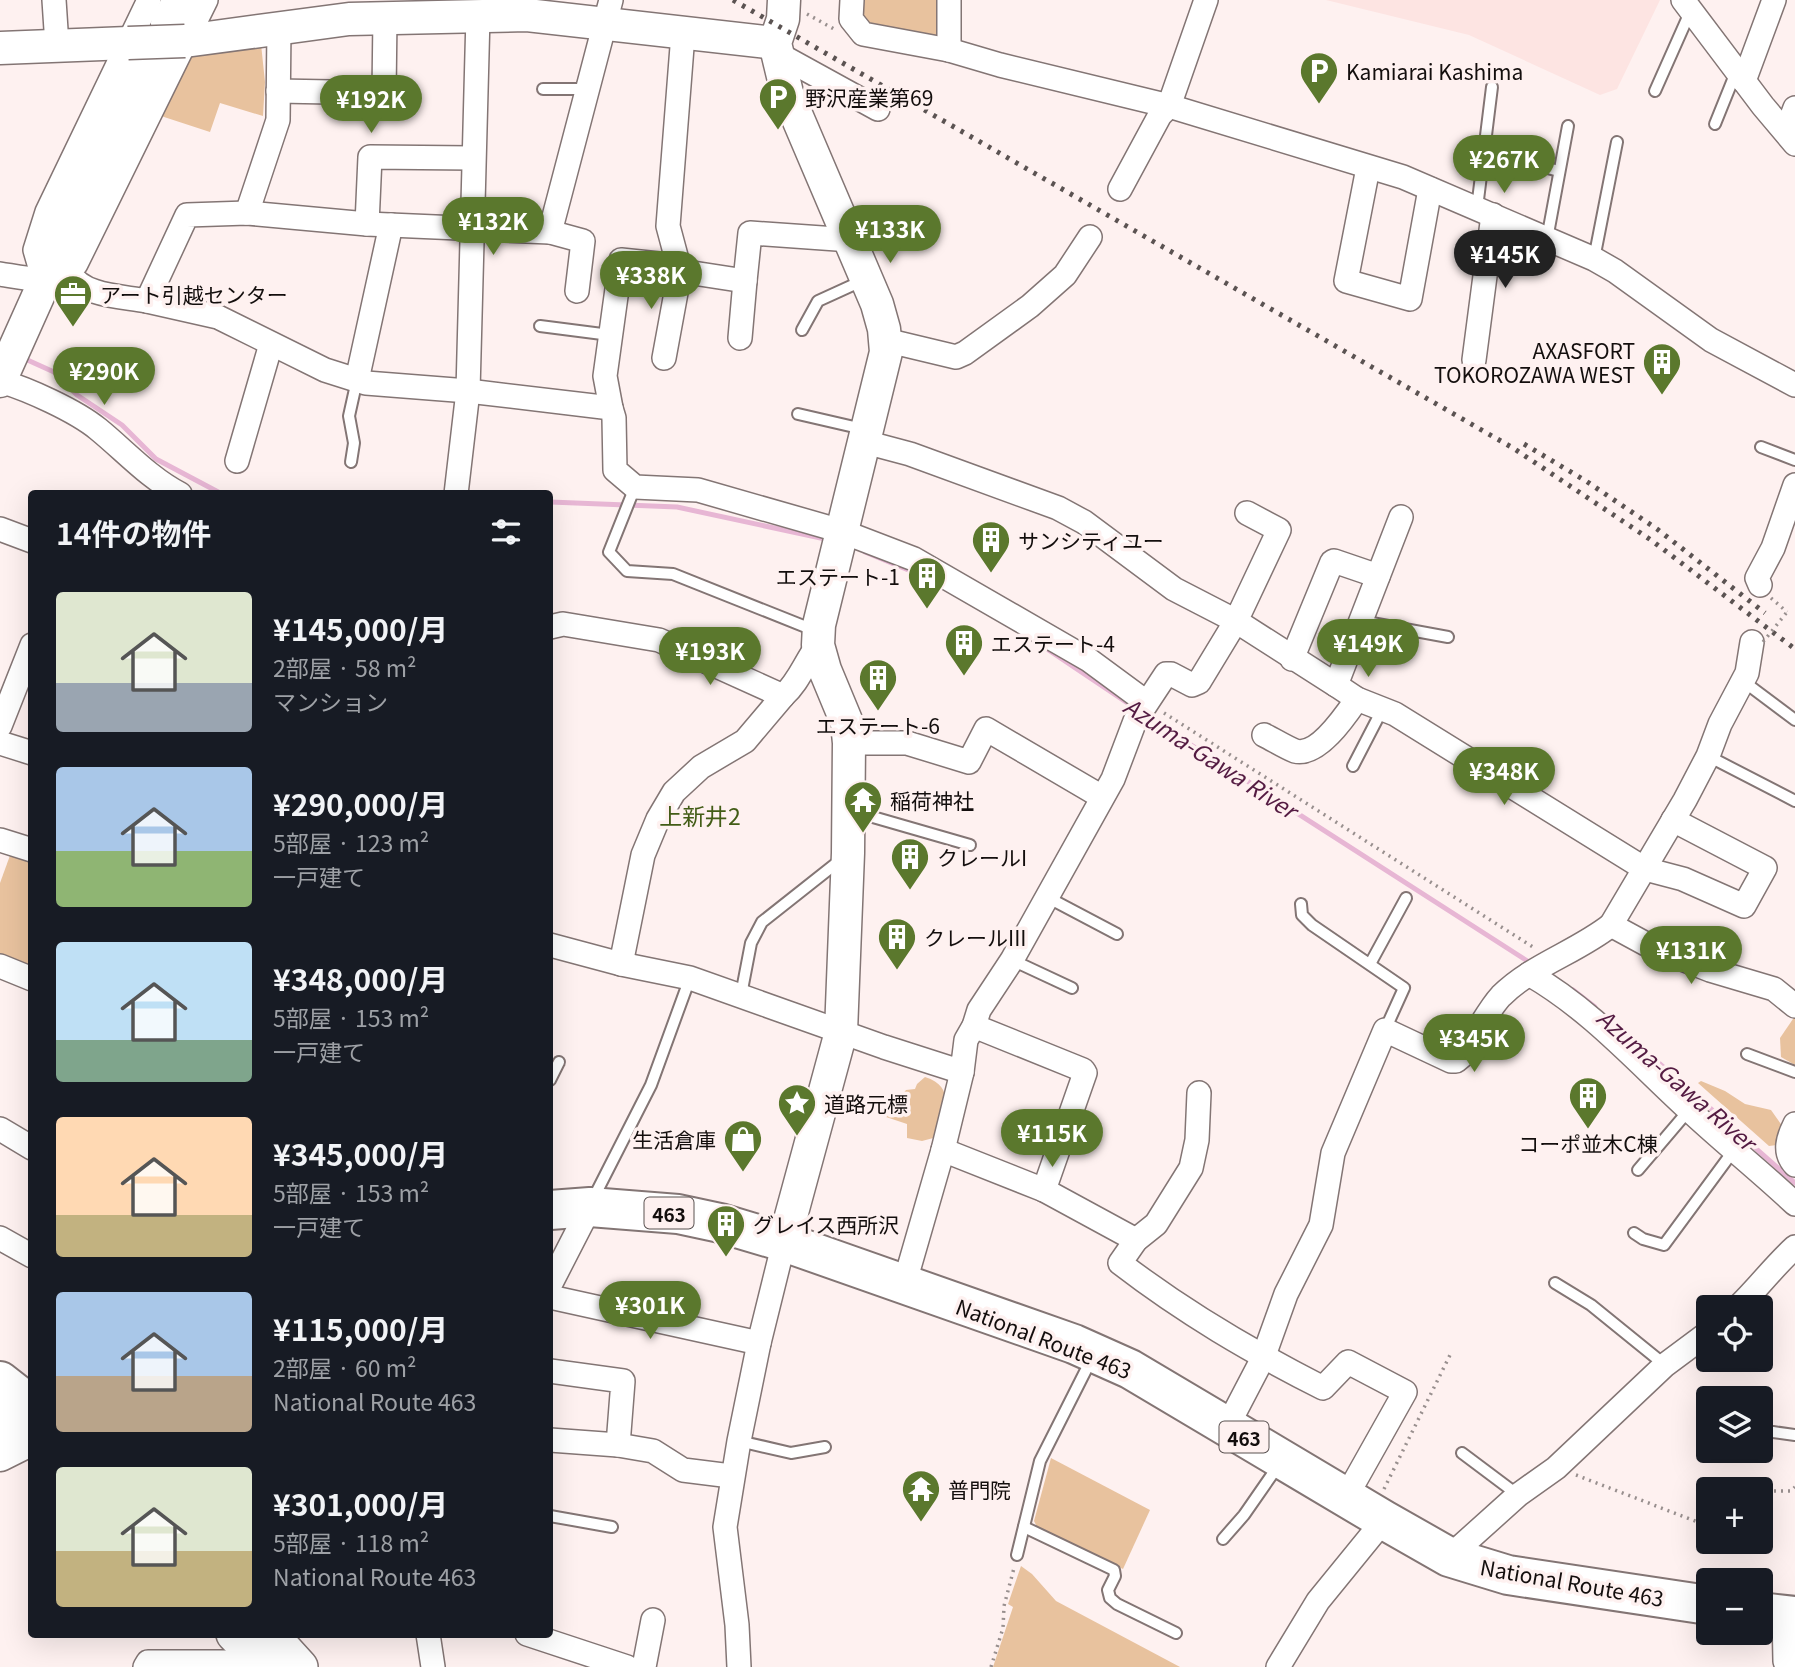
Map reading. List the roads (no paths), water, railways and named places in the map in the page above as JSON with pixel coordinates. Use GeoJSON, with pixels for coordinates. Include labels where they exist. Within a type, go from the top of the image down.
{"type":"FeatureCollection","features":[{"type":"Feature","properties":{"kind":"highway","name":"National Route 463"},"geometry":{"type":"LineString","coordinates":[[553,1210],[590,1207],[678,1214],[784,1242],[1095,1353],[1130,1369],[1449,1557],[1508,1575],[1696,1603]]}},
{"type":"Feature","properties":{"kind":"highway"},"geometry":{"type":"LineString","coordinates":[[0,1381],[25,1436]]}},
{"type":"Feature","properties":{"kind":"highway"},"geometry":{"type":"LineString","coordinates":[[0,1415],[25,1436]]}},
{"type":"Feature","properties":{"kind":"main road"},"geometry":{"type":"LineString","coordinates":[[246,1650],[300,1667]]}},
{"type":"Feature","properties":{"kind":"street"},"geometry":{"type":"LineString","coordinates":[[54,0],[57,46]]}},
{"type":"Feature","properties":{"kind":"street"},"geometry":{"type":"LineString","coordinates":[[172,490],[162,485],[95,427],[26,389],[0,381],[56,277],[139,50],[170,16],[206,0]]}},
{"type":"Feature","properties":{"kind":"street"},"geometry":{"type":"LineString","coordinates":[[621,964],[643,855],[657,819],[674,792],[701,767],[745,741],[783,696],[796,685],[818,639],[839,537],[886,352],[877,304],[787,93],[776,48],[783,19],[784,0]]}},
{"type":"Feature","properties":{"kind":"street"},"geometry":{"type":"LineString","coordinates":[[852,0],[851,19],[863,34],[949,50],[1168,106],[1403,177],[1594,259],[1711,340],[1795,385]]}},
{"type":"Feature","properties":{"kind":"street"},"geometry":{"type":"LineString","coordinates":[[949,0],[949,50]]}},
{"type":"Feature","properties":{"kind":"street"},"geometry":{"type":"LineString","coordinates":[[1121,189],[1160,115],[1168,106],[1206,0]]}},
{"type":"Feature","properties":{"kind":"street"},"geometry":{"type":"LineString","coordinates":[[1740,76],[1774,0]]}},
{"type":"Feature","properties":{"kind":"street"},"geometry":{"type":"LineString","coordinates":[[1687,5],[1790,138]]}},
{"type":"Feature","properties":{"kind":"street"},"geometry":{"type":"LineString","coordinates":[[170,16],[279,27],[354,10],[385,17],[608,11],[683,34],[776,48],[878,109]]}},
{"type":"Feature","properties":{"kind":"street"},"geometry":{"type":"LineString","coordinates":[[551,232],[608,11]]}},
{"type":"Feature","properties":{"kind":"street"},"geometry":{"type":"LineString","coordinates":[[139,50],[170,16]]}},
{"type":"Feature","properties":{"kind":"street"},"geometry":{"type":"LineString","coordinates":[[56,277],[76,264],[170,16]]}},
{"type":"Feature","properties":{"kind":"street"},"geometry":{"type":"LineString","coordinates":[[456,490],[468,391],[472,158],[478,16]]}},
{"type":"Feature","properties":{"kind":"street"},"geometry":{"type":"LineString","coordinates":[[278,90],[384,93],[385,17]]}},
{"type":"Feature","properties":{"kind":"street"},"geometry":{"type":"LineString","coordinates":[[247,213],[278,120],[279,27]]}},
{"type":"Feature","properties":{"kind":"street"},"geometry":{"type":"LineString","coordinates":[[664,358],[679,269],[668,226],[683,34]]}},
{"type":"Feature","properties":{"kind":"street"},"geometry":{"type":"LineString","coordinates":[[0,48],[57,46],[139,50]]}},
{"type":"Feature","properties":{"kind":"street"},"geometry":{"type":"LineString","coordinates":[[1790,138],[1795,108]]}},
{"type":"Feature","properties":{"kind":"street"},"geometry":{"type":"LineString","coordinates":[[367,224],[370,157],[472,158]]}},
{"type":"Feature","properties":{"kind":"street"},"geometry":{"type":"LineString","coordinates":[[1368,168],[1346,281],[1410,299],[1430,189]]}},
{"type":"Feature","properties":{"kind":"street"},"geometry":{"type":"LineString","coordinates":[[1474,360],[1485,211]]}},
{"type":"Feature","properties":{"kind":"street"},"geometry":{"type":"LineString","coordinates":[[147,301],[187,215],[247,213],[367,224],[551,232],[583,241],[577,291]]}},
{"type":"Feature","properties":{"kind":"street"},"geometry":{"type":"LineString","coordinates":[[357,380],[391,225]]}},
{"type":"Feature","properties":{"kind":"street"},"geometry":{"type":"LineString","coordinates":[[740,338],[750,233],[851,240]]}},
{"type":"Feature","properties":{"kind":"street"},"geometry":{"type":"LineString","coordinates":[[885,340],[956,357],[965,353],[1030,306],[1065,275],[1090,237]]}},
{"type":"Feature","properties":{"kind":"street"},"geometry":{"type":"LineString","coordinates":[[745,281],[621,260],[606,376],[614,418],[615,470],[633,492],[698,490],[914,559],[1089,660],[1141,712]]}},
{"type":"Feature","properties":{"kind":"street"},"geometry":{"type":"LineString","coordinates":[[0,274],[73,280],[83,289],[218,317],[325,370],[357,380],[611,408]]}},
{"type":"Feature","properties":{"kind":"street"},"geometry":{"type":"LineString","coordinates":[[237,461],[271,344]]}},
{"type":"Feature","properties":{"kind":"street"},"geometry":{"type":"LineString","coordinates":[[866,436],[1058,508],[1084,522],[1174,589],[1237,621],[1357,699],[1383,708],[1645,869],[1683,879],[1744,906],[1765,868],[1673,820]]}},
{"type":"Feature","properties":{"kind":"street"},"geometry":{"type":"LineString","coordinates":[[1760,585],[1757,578],[1773,548],[1795,485]]}},
{"type":"Feature","properties":{"kind":"street"},"geometry":{"type":"LineString","coordinates":[[904,1285],[943,1150],[962,1072],[966,1040],[979,1010],[1012,960],[1112,779],[1141,712],[1166,674],[1192,685],[1199,682],[1237,621],[1279,530],[1247,513]]}},
{"type":"Feature","properties":{"kind":"street"},"geometry":{"type":"LineString","coordinates":[[1336,685],[1401,517]]}},
{"type":"Feature","properties":{"kind":"street"},"geometry":{"type":"LineString","coordinates":[[0,529],[28,540]]}},
{"type":"Feature","properties":{"kind":"street"},"geometry":{"type":"LineString","coordinates":[[1293,659],[1332,562],[1378,576]]}},
{"type":"Feature","properties":{"kind":"street"},"geometry":{"type":"LineString","coordinates":[[553,626],[563,624],[659,640],[783,696]]}},
{"type":"Feature","properties":{"kind":"street"},"geometry":{"type":"LineString","coordinates":[[739,1667],[737,1625],[725,1527],[731,1476],[784,1242],[841,1032],[849,743],[847,723],[825,670],[818,639]]}},
{"type":"Feature","properties":{"kind":"street"},"geometry":{"type":"LineString","coordinates":[[1227,1427],[1263,1358],[1286,1294],[1321,1225],[1333,1153],[1385,1030],[1451,1062],[1456,1061],[1462,1056],[1500,997],[1529,974],[1596,937],[1611,925],[1708,756],[1758,642]]}},
{"type":"Feature","properties":{"kind":"street"},"geometry":{"type":"LineString","coordinates":[[0,726],[28,655]]}},
{"type":"Feature","properties":{"kind":"street"},"geometry":{"type":"LineString","coordinates":[[1264,735],[1296,751],[1306,751],[1329,734],[1357,699]]}},
{"type":"Feature","properties":{"kind":"street"},"geometry":{"type":"LineString","coordinates":[[849,743],[907,743],[969,762],[986,729],[1102,797]]}},
{"type":"Feature","properties":{"kind":"street"},"geometry":{"type":"LineString","coordinates":[[0,743],[28,752]]}},
{"type":"Feature","properties":{"kind":"street"},"geometry":{"type":"LineString","coordinates":[[0,840],[28,849]]}},
{"type":"Feature","properties":{"kind":"street"},"geometry":{"type":"LineString","coordinates":[[1611,925],[1686,961],[1774,989],[1795,1006]]}},
{"type":"Feature","properties":{"kind":"street"},"geometry":{"type":"LineString","coordinates":[[553,946],[621,964],[690,978],[962,1072]]}},
{"type":"Feature","properties":{"kind":"street"},"geometry":{"type":"LineString","coordinates":[[0,966],[28,977]]}},
{"type":"Feature","properties":{"kind":"street"},"geometry":{"type":"LineString","coordinates":[[1529,974],[1589,1015],[1689,1110],[1795,1204]]}},
{"type":"Feature","properties":{"kind":"street"},"geometry":{"type":"LineString","coordinates":[[974,1026],[1085,1073],[1044,1190]]}},
{"type":"Feature","properties":{"kind":"street"},"geometry":{"type":"LineString","coordinates":[[1199,1093],[1197,1140],[1191,1168],[1156,1224],[1136,1240],[1120,1263],[1202,1322],[1263,1358],[1323,1388],[1349,1362],[1405,1392],[1369,1511],[1279,1667]]}},
{"type":"Feature","properties":{"kind":"street"},"geometry":{"type":"LineString","coordinates":[[1795,1124],[1787,1143],[1789,1158],[1795,1165]]}},
{"type":"Feature","properties":{"kind":"street"},"geometry":{"type":"LineString","coordinates":[[0,1129],[28,1146]]}},
{"type":"Feature","properties":{"kind":"street"},"geometry":{"type":"LineString","coordinates":[[943,1150],[1044,1190],[1136,1240]]}},
{"type":"Feature","properties":{"kind":"street"},"geometry":{"type":"LineString","coordinates":[[553,1280],[590,1207]]}},
{"type":"Feature","properties":{"kind":"street"},"geometry":{"type":"LineString","coordinates":[[0,1238],[28,1254]]}},
{"type":"Feature","properties":{"kind":"street"},"geometry":{"type":"LineString","coordinates":[[1751,1295],[1773,1267],[1795,1247]]}},
{"type":"Feature","properties":{"kind":"street"},"geometry":{"type":"LineString","coordinates":[[553,1298],[759,1343]]}},
{"type":"Feature","properties":{"kind":"street"},"geometry":{"type":"LineString","coordinates":[[1449,1557],[1518,1495],[1556,1468],[1665,1365],[1696,1342]]}},
{"type":"Feature","properties":{"kind":"street"},"geometry":{"type":"LineString","coordinates":[[553,1371],[623,1381],[618,1445]]}},
{"type":"Feature","properties":{"kind":"street"},"geometry":{"type":"LineString","coordinates":[[553,1440],[618,1445],[653,1451],[683,1470],[731,1476]]}},
{"type":"Feature","properties":{"kind":"street"},"geometry":{"type":"LineString","coordinates":[[1780,1614],[1787,1667]]}},
{"type":"Feature","properties":{"kind":"street"},"geometry":{"type":"LineString","coordinates":[[644,1667],[653,1620]]}},
{"type":"Feature","properties":{"kind":"street"},"geometry":{"type":"LineString","coordinates":[[429,1638],[433,1667]]}},
{"type":"Feature","properties":{"kind":"street"},"geometry":{"type":"LineString","coordinates":[[537,1638],[578,1655],[626,1667]]}},
{"type":"Feature","properties":{"kind":"street"},"geometry":{"type":"LineString","coordinates":[[145,1667],[149,1662],[246,1650]]}},
{"type":"Feature","properties":{"kind":"lane"},"geometry":{"type":"LineString","coordinates":[[1655,91],[1687,5]]}},
{"type":"Feature","properties":{"kind":"lane"},"geometry":{"type":"LineString","coordinates":[[1715,124],[1740,76]]}},
{"type":"Feature","properties":{"kind":"lane"},"geometry":{"type":"LineString","coordinates":[[1485,211],[1492,87]]}},
{"type":"Feature","properties":{"kind":"lane"},"geometry":{"type":"LineString","coordinates":[[543,89],[588,89]]}},
{"type":"Feature","properties":{"kind":"lane"},"geometry":{"type":"LineString","coordinates":[[1547,239],[1568,126]]}},
{"type":"Feature","properties":{"kind":"lane"},"geometry":{"type":"LineString","coordinates":[[1594,259],[1617,142]]}},
{"type":"Feature","properties":{"kind":"lane"},"geometry":{"type":"LineString","coordinates":[[1532,164],[1559,171]]}},
{"type":"Feature","properties":{"kind":"lane"},"geometry":{"type":"LineString","coordinates":[[802,330],[818,301],[867,279]]}},
{"type":"Feature","properties":{"kind":"lane"},"geometry":{"type":"LineString","coordinates":[[540,326],[610,335]]}},
{"type":"Feature","properties":{"kind":"lane"},"geometry":{"type":"LineString","coordinates":[[351,462],[354,443],[349,416],[357,380]]}},
{"type":"Feature","properties":{"kind":"lane"},"geometry":{"type":"LineString","coordinates":[[798,414],[866,436]]}},
{"type":"Feature","properties":{"kind":"lane"},"geometry":{"type":"LineString","coordinates":[[1761,447],[1795,460]]}},
{"type":"Feature","properties":{"kind":"lane"},"geometry":{"type":"LineString","coordinates":[[633,492],[609,552],[627,571],[673,573],[818,639]]}},
{"type":"Feature","properties":{"kind":"lane"},"geometry":{"type":"LineString","coordinates":[[1361,621],[1448,637]]}},
{"type":"Feature","properties":{"kind":"lane"},"geometry":{"type":"LineString","coordinates":[[1743,681],[1795,720]]}},
{"type":"Feature","properties":{"kind":"lane"},"geometry":{"type":"LineString","coordinates":[[1353,766],[1383,708]]}},
{"type":"Feature","properties":{"kind":"lane"},"geometry":{"type":"LineString","coordinates":[[1708,756],[1795,801]]}},
{"type":"Feature","properties":{"kind":"lane"},"geometry":{"type":"LineString","coordinates":[[849,810],[970,845]]}},
{"type":"Feature","properties":{"kind":"lane"},"geometry":{"type":"LineString","coordinates":[[741,995],[751,943],[762,922],[848,853]]}},
{"type":"Feature","properties":{"kind":"lane"},"geometry":{"type":"LineString","coordinates":[[1045,896],[1117,934]]}},
{"type":"Feature","properties":{"kind":"lane"},"geometry":{"type":"LineString","coordinates":[[1370,964],[1406,898]]}},
{"type":"Feature","properties":{"kind":"lane"},"geometry":{"type":"LineString","coordinates":[[1301,904],[1302,915],[1312,925],[1404,988],[1385,1030]]}},
{"type":"Feature","properties":{"kind":"lane"},"geometry":{"type":"LineString","coordinates":[[1012,960],[1072,988]]}},
{"type":"Feature","properties":{"kind":"lane"},"geometry":{"type":"LineString","coordinates":[[590,1207],[651,1085],[690,978]]}},
{"type":"Feature","properties":{"kind":"lane"},"geometry":{"type":"LineString","coordinates":[[1748,1054],[1795,1072]]}},
{"type":"Feature","properties":{"kind":"lane"},"geometry":{"type":"LineString","coordinates":[[553,1074],[559,1062]]}},
{"type":"Feature","properties":{"kind":"lane"},"geometry":{"type":"LineString","coordinates":[[1638,1170],[1689,1110]]}},
{"type":"Feature","properties":{"kind":"lane"},"geometry":{"type":"LineString","coordinates":[[1634,1233],[1643,1239],[1664,1245],[1734,1150]]}},
{"type":"Feature","properties":{"kind":"lane"},"geometry":{"type":"LineString","coordinates":[[1555,1283],[1591,1304],[1665,1365]]}},
{"type":"Feature","properties":{"kind":"lane"},"geometry":{"type":"LineString","coordinates":[[1017,1555],[1040,1461],[1095,1353]]}},
{"type":"Feature","properties":{"kind":"lane"},"geometry":{"type":"LineString","coordinates":[[1773,1432],[1795,1435]]}},
{"type":"Feature","properties":{"kind":"lane"},"geometry":{"type":"LineString","coordinates":[[738,1441],[791,1453],[825,1447]]}},
{"type":"Feature","properties":{"kind":"lane"},"geometry":{"type":"LineString","coordinates":[[1462,1453],[1518,1495]]}},
{"type":"Feature","properties":{"kind":"lane"},"geometry":{"type":"LineString","coordinates":[[1223,1539],[1244,1515],[1283,1460]]}},
{"type":"Feature","properties":{"kind":"lane"},"geometry":{"type":"LineString","coordinates":[[553,1517],[612,1527]]}},
{"type":"Feature","properties":{"kind":"lane"},"geometry":{"type":"LineString","coordinates":[[1024,1527],[1114,1570],[1115,1576],[1108,1590],[1110,1598],[1175,1633]]}},
{"type":"Feature","properties":{"kind":"waterway","name":"Azuma-Gawa River"},"geometry":{"type":"LineString","coordinates":[[23,358],[54,372],[77,395],[122,425],[156,459],[214,490]]}},
{"type":"Feature","properties":{"kind":"waterway","name":"Azuma-Gawa River"},"geometry":{"type":"LineString","coordinates":[[553,502],[677,507],[830,540]]}},
{"type":"Feature","properties":{"kind":"waterway","name":"Azuma-Gawa River"},"geometry":{"type":"LineString","coordinates":[[865,552],[918,574]]}},
{"type":"Feature","properties":{"kind":"waterway","name":"Azuma-Gawa River"},"geometry":{"type":"LineString","coordinates":[[1047,649],[1132,706]]}},
{"type":"Feature","properties":{"kind":"waterway","name":"Azuma-Gawa River"},"geometry":{"type":"LineString","coordinates":[[1146,716],[1532,964]]}},
{"type":"Feature","properties":{"kind":"waterway","name":"Azuma-Gawa River"},"geometry":{"type":"LineString","coordinates":[[1573,990],[1595,1007]]}},
{"type":"Feature","properties":{"kind":"waterway","name":"Azuma-Gawa River"},"geometry":{"type":"LineString","coordinates":[[1608,1018],[1795,1183]]}},
{"type":"Feature","properties":{"kind":"railway"},"geometry":{"type":"LineString","coordinates":[[733,0],[1513,448],[1651,540],[1795,649]]}},
{"type":"Feature","properties":{"kind":"railway"},"geometry":{"type":"LineString","coordinates":[[1524,444],[1586,481],[1657,529],[1765,613]]}},
{"type":"Feature","properties":{"kind":"place","name":"Kamiarai Kashima"},"geometry":{"type":"Point","coordinates":[1319,105]}},
{"type":"Feature","properties":{"kind":"place","name":"野沢産業第69"},"geometry":{"type":"Point","coordinates":[778,131]}},
{"type":"Feature","properties":{"kind":"place","name":"アート引越センター"},"geometry":{"type":"Point","coordinates":[73,328]}},
{"type":"Feature","properties":{"kind":"place","name":"AXASFORT TOKOROZAWA WEST"},"geometry":{"type":"Point","coordinates":[1662,396]}},
{"type":"Feature","properties":{"kind":"place","name":"サンシティユー"},"geometry":{"type":"Point","coordinates":[991,574]}},
{"type":"Feature","properties":{"kind":"place","name":"エステート-1"},"geometry":{"type":"Point","coordinates":[927,610]}},
{"type":"Feature","properties":{"kind":"place","name":"エステート-4"},"geometry":{"type":"Point","coordinates":[964,677]}},
{"type":"Feature","properties":{"kind":"place","name":"エステート-6"},"geometry":{"type":"Point","coordinates":[878,712]}},
{"type":"Feature","properties":{"kind":"place","name":"稲荷神社"},"geometry":{"type":"Point","coordinates":[863,834]}},
{"type":"Feature","properties":{"kind":"place","name":"クレールI"},"geometry":{"type":"Point","coordinates":[910,891]}},
{"type":"Feature","properties":{"kind":"place","name":"クレールIII"},"geometry":{"type":"Point","coordinates":[897,971]}},
{"type":"Feature","properties":{"kind":"place","name":"コーポ並木C棟"},"geometry":{"type":"Point","coordinates":[1588,1130]}},
{"type":"Feature","properties":{"kind":"place","name":"道路元標"},"geometry":{"type":"Point","coordinates":[797,1137]}},
{"type":"Feature","properties":{"kind":"place","name":"生活倉庫"},"geometry":{"type":"Point","coordinates":[743,1173]}},
{"type":"Feature","properties":{"kind":"place","name":"グレイス西所沢"},"geometry":{"type":"Point","coordinates":[726,1258]}},
{"type":"Feature","properties":{"kind":"place","name":"普門院"},"geometry":{"type":"Point","coordinates":[921,1523]}},
{"type":"Feature","properties":{"kind":"district","name":"上新井2"},"geometry":{"type":"Point","coordinates":[700,815]}}]}
